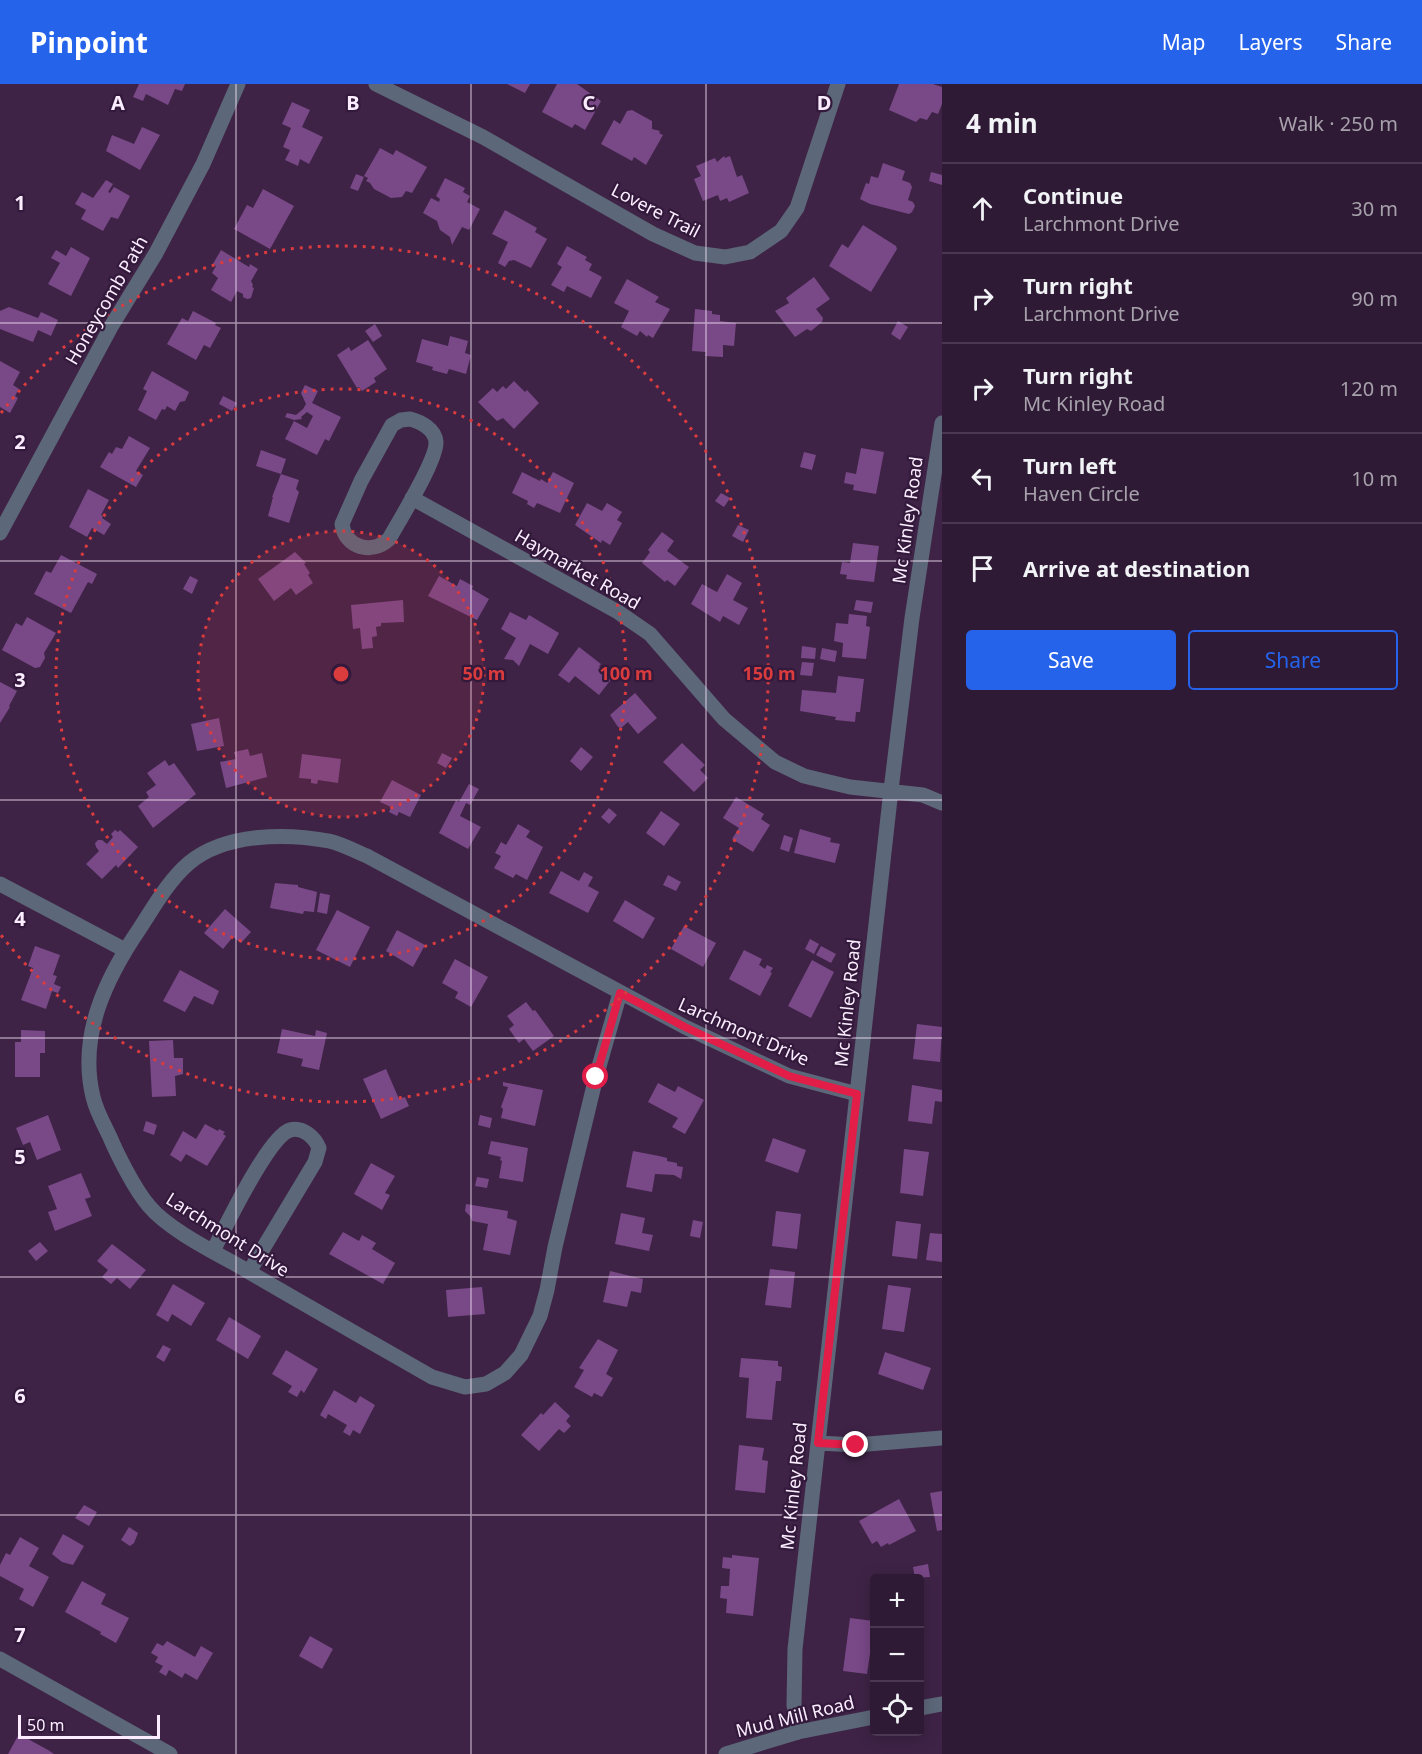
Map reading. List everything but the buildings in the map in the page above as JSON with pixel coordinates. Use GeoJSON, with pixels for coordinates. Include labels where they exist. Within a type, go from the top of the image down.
{"type":"FeatureCollection","features":[{"type":"Feature","properties":{"kind":"street","name":"Honeycomb Path"},"geometry":{"type":"LineString","coordinates":[[0,533],[112,326],[156,253],[188,193],[238,84]]}},
{"type":"Feature","properties":{"kind":"street","name":"Lovere Trail"},"geometry":{"type":"LineString","coordinates":[[376,84],[483,137],[653,234],[695,253],[725,257],[750,252],[781,231],[797,208],[838,84]]}},
{"type":"Feature","properties":{"kind":"street"},"geometry":{"type":"LineString","coordinates":[[410,419],[432,430],[436,442],[432,458],[412,498],[389,539],[382,545],[368,549],[353,543],[343,531],[342,524],[361,482],[392,425],[401,420],[410,419]]}},
{"type":"Feature","properties":{"kind":"street","name":"Mc Kinley Road"},"geometry":{"type":"LineString","coordinates":[[798,1732],[794,1705],[795,1649],[891,790],[912,618],[942,423]]}},
{"type":"Feature","properties":{"kind":"street","name":"Haymarket Road"},"geometry":{"type":"LineString","coordinates":[[412,498],[618,612],[650,634],[724,719],[775,762],[815,779],[850,787],[923,795],[942,803]]}},
{"type":"Feature","properties":{"kind":"street","name":"Larchmont Drive"},"geometry":{"type":"LineString","coordinates":[[620,993],[596,1077],[540,1316],[521,1356],[505,1373],[486,1384],[465,1387],[432,1377],[167,1223],[148,1206],[116,1151],[93,1099],[88,1065],[90,1033],[100,1001],[125,950],[169,884],[189,863],[222,845],[256,838],[290,835],[331,842],[367,856],[685,1027],[789,1076],[857,1094]]}},
{"type":"Feature","properties":{"kind":"street"},"geometry":{"type":"LineString","coordinates":[[0,884],[125,950]]}},
{"type":"Feature","properties":{"kind":"street"},"geometry":{"type":"LineString","coordinates":[[213,1251],[258,1168],[271,1149],[289,1130],[299,1129],[315,1139],[319,1148],[315,1162],[249,1272]]}},
{"type":"Feature","properties":{"kind":"street"},"geometry":{"type":"LineString","coordinates":[[818,1443],[856,1445],[942,1438]]}},
{"type":"Feature","properties":{"kind":"street"},"geometry":{"type":"LineString","coordinates":[[0,1659],[170,1754]]}},
{"type":"Feature","properties":{"kind":"street"},"geometry":{"type":"LineString","coordinates":[[924,1707],[942,1704]]}},
{"type":"Feature","properties":{"kind":"street","name":"Mud Mill Road"},"geometry":{"type":"LineString","coordinates":[[726,1754],[798,1732],[870,1718]]}},
{"type":"Feature","properties":{"kind":"route"},"geometry":{"type":"LineString","coordinates":[[596,1077],[620,993],[685,1027],[789,1076],[857,1094],[818,1443],[856,1445]]}}]}
